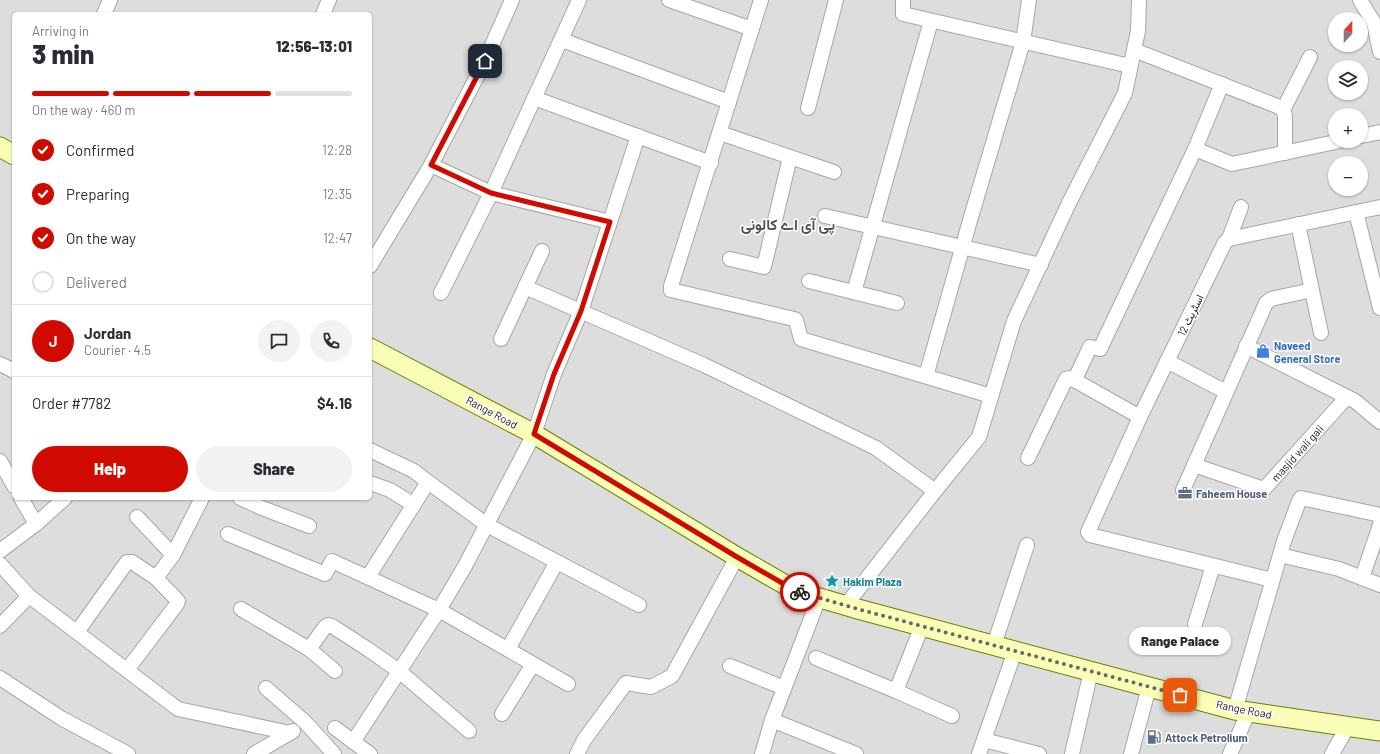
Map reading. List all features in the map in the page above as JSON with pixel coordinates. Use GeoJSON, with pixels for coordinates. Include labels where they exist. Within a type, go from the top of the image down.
{"type":"FeatureCollection","features":[{"type":"Feature","properties":{"kind":"main road"},"geometry":{"type":"LineString","coordinates":[[0,147],[12,154]]}},
{"type":"Feature","properties":{"kind":"main road","name":"Range Road"},"geometry":{"type":"LineString","coordinates":[[372,349],[534,434],[796,591],[1242,711],[1348,726],[1379,727]]}},
{"type":"Feature","properties":{"kind":"street"},"geometry":{"type":"LineString","coordinates":[[105,12],[110,0]]}},
{"type":"Feature","properties":{"kind":"street"},"geometry":{"type":"LineString","coordinates":[[324,12],[329,0]]}},
{"type":"Feature","properties":{"kind":"street"},"geometry":{"type":"LineString","coordinates":[[372,263],[431,165],[485,61],[512,0]]}},
{"type":"Feature","properties":{"kind":"street"},"geometry":{"type":"LineString","coordinates":[[441,293],[491,193],[579,0]]}},
{"type":"Feature","properties":{"kind":"street"},"geometry":{"type":"LineString","coordinates":[[669,0],[752,29]]}},
{"type":"Feature","properties":{"kind":"street"},"geometry":{"type":"LineString","coordinates":[[761,0],[671,290],[794,319],[796,320],[801,339],[991,396]]}},
{"type":"Feature","properties":{"kind":"street"},"geometry":{"type":"LineString","coordinates":[[808,108],[836,0]]}},
{"type":"Feature","properties":{"kind":"street"},"geometry":{"type":"LineString","coordinates":[[903,0],[903,14],[1130,66]]}},
{"type":"Feature","properties":{"kind":"street"},"geometry":{"type":"LineString","coordinates":[[926,376],[962,246],[1023,42],[1030,0]]}},
{"type":"Feature","properties":{"kind":"street"},"geometry":{"type":"LineString","coordinates":[[846,605],[978,437],[1014,321],[1069,203],[1125,93],[1138,31],[1139,0]]}},
{"type":"Feature","properties":{"kind":"street"},"geometry":{"type":"LineString","coordinates":[[1360,0],[1374,23],[1380,52]]}},
{"type":"Feature","properties":{"kind":"street"},"geometry":{"type":"LineString","coordinates":[[854,292],[931,20]]}},
{"type":"Feature","properties":{"kind":"street"},"geometry":{"type":"LineString","coordinates":[[562,40],[729,102]]}},
{"type":"Feature","properties":{"kind":"street"},"geometry":{"type":"LineString","coordinates":[[1134,50],[1277,106],[1283,110],[1285,116],[1285,153]]}},
{"type":"Feature","properties":{"kind":"street"},"geometry":{"type":"LineString","coordinates":[[1283,110],[1310,57]]}},
{"type":"Feature","properties":{"kind":"street"},"geometry":{"type":"LineString","coordinates":[[1076,381],[1076,377],[1090,347],[1100,349],[1195,149],[1222,84]]}},
{"type":"Feature","properties":{"kind":"street"},"geometry":{"type":"LineString","coordinates":[[534,98],[710,163]]}},
{"type":"Feature","properties":{"kind":"street"},"geometry":{"type":"LineString","coordinates":[[1368,135],[1380,132]]}},
{"type":"Feature","properties":{"kind":"street"},"geometry":{"type":"LineString","coordinates":[[720,133],[834,172]]}},
{"type":"Feature","properties":{"kind":"street"},"geometry":{"type":"LineString","coordinates":[[353,742],[439,610],[465,566],[534,434],[554,374],[581,311],[638,136]]}},
{"type":"Feature","properties":{"kind":"street"},"geometry":{"type":"LineString","coordinates":[[1195,149],[1232,164],[1328,144]]}},
{"type":"Feature","properties":{"kind":"street"},"geometry":{"type":"LineString","coordinates":[[730,259],[764,266],[790,157]]}},
{"type":"Feature","properties":{"kind":"street"},"geometry":{"type":"LineString","coordinates":[[431,165],[491,193],[610,222]]}},
{"type":"Feature","properties":{"kind":"street","name":"اسٹریٹ 12"},"geometry":{"type":"LineString","coordinates":[[1213,566],[1090,536],[1088,532],[1140,417],[1225,242],[1229,239],[1241,207]]}},
{"type":"Feature","properties":{"kind":"street"},"geometry":{"type":"LineString","coordinates":[[1229,239],[1380,207]]}},
{"type":"Feature","properties":{"kind":"street"},"geometry":{"type":"LineString","coordinates":[[1356,212],[1379,303]]}},
{"type":"Feature","properties":{"kind":"street"},"geometry":{"type":"LineString","coordinates":[[825,216],[1041,265]]}},
{"type":"Feature","properties":{"kind":"street"},"geometry":{"type":"LineString","coordinates":[[1298,224],[1320,333]]}},
{"type":"Feature","properties":{"kind":"street"},"geometry":{"type":"LineString","coordinates":[[501,339],[542,251]]}},
{"type":"Feature","properties":{"kind":"street"},"geometry":{"type":"LineString","coordinates":[[809,281],[897,303]]}},
{"type":"Feature","properties":{"kind":"street"},"geometry":{"type":"LineString","coordinates":[[525,286],[704,365],[876,448],[935,491]]}},
{"type":"Feature","properties":{"kind":"street"},"geometry":{"type":"LineString","coordinates":[[1183,490],[1266,303],[1271,299],[1312,290]]}},
{"type":"Feature","properties":{"kind":"street"},"geometry":{"type":"LineString","coordinates":[[1246,346],[1355,401],[1380,422]]}},
{"type":"Feature","properties":{"kind":"street"},"geometry":{"type":"LineString","coordinates":[[1167,361],[1226,392]]}},
{"type":"Feature","properties":{"kind":"street"},"geometry":{"type":"LineString","coordinates":[[0,364],[12,370]]}},
{"type":"Feature","properties":{"kind":"street"},"geometry":{"type":"LineString","coordinates":[[1028,458],[1066,379],[1069,378],[1076,381],[1140,417]]}},
{"type":"Feature","properties":{"kind":"street","name":"masjid wali gali"},"geometry":{"type":"LineString","coordinates":[[1194,465],[1264,489],[1347,397]]}},
{"type":"Feature","properties":{"kind":"street"},"geometry":{"type":"LineString","coordinates":[[372,451],[414,470],[487,525],[639,605]]}},
{"type":"Feature","properties":{"kind":"street"},"geometry":{"type":"LineString","coordinates":[[0,462],[12,483]]}},
{"type":"Feature","properties":{"kind":"street"},"geometry":{"type":"LineString","coordinates":[[368,577],[428,482]]}},
{"type":"Feature","properties":{"kind":"street"},"geometry":{"type":"LineString","coordinates":[[372,483],[390,490],[414,505]]}},
{"type":"Feature","properties":{"kind":"street"},"geometry":{"type":"LineString","coordinates":[[1230,754],[1242,711],[1272,580],[1298,501],[1301,498],[1376,514],[1380,518]]}},
{"type":"Feature","properties":{"kind":"street"},"geometry":{"type":"LineString","coordinates":[[22,500],[36,524]]}},
{"type":"Feature","properties":{"kind":"street"},"geometry":{"type":"LineString","coordinates":[[0,550],[36,524],[63,500]]}},
{"type":"Feature","properties":{"kind":"street"},"geometry":{"type":"LineString","coordinates":[[156,578],[173,555],[201,500]]}},
{"type":"Feature","properties":{"kind":"street"},"geometry":{"type":"LineString","coordinates":[[244,500],[309,526]]}},
{"type":"Feature","properties":{"kind":"street"},"geometry":{"type":"LineString","coordinates":[[137,517],[173,555]]}},
{"type":"Feature","properties":{"kind":"street"},"geometry":{"type":"LineString","coordinates":[[1362,578],[1380,525]]}},
{"type":"Feature","properties":{"kind":"street"},"geometry":{"type":"LineString","coordinates":[[228,534],[324,574],[332,561],[439,610],[568,684]]}},
{"type":"Feature","properties":{"kind":"street"},"geometry":{"type":"LineString","coordinates":[[994,645],[1027,545]]}},
{"type":"Feature","properties":{"kind":"street"},"geometry":{"type":"LineString","coordinates":[[1280,555],[1339,569],[1380,585]]}},
{"type":"Feature","properties":{"kind":"street"},"geometry":{"type":"LineString","coordinates":[[577,754],[584,740],[626,683],[651,687],[672,676],[737,557]]}},
{"type":"Feature","properties":{"kind":"street"},"geometry":{"type":"LineString","coordinates":[[77,632],[127,562],[132,562],[156,578],[178,601],[127,670]]}},
{"type":"Feature","properties":{"kind":"street"},"geometry":{"type":"LineString","coordinates":[[508,649],[557,562]]}},
{"type":"Feature","properties":{"kind":"street"},"geometry":{"type":"LineString","coordinates":[[0,564],[29,596],[178,709],[290,733]]}},
{"type":"Feature","properties":{"kind":"street"},"geometry":{"type":"LineString","coordinates":[[1195,624],[1213,566],[1272,580]]}},
{"type":"Feature","properties":{"kind":"street"},"geometry":{"type":"LineString","coordinates":[[0,626],[29,596]]}},
{"type":"Feature","properties":{"kind":"street"},"geometry":{"type":"LineString","coordinates":[[762,754],[772,720],[819,598]]}},
{"type":"Feature","properties":{"kind":"street"},"geometry":{"type":"LineString","coordinates":[[241,609],[309,649],[335,671]]}},
{"type":"Feature","properties":{"kind":"street"},"geometry":{"type":"LineString","coordinates":[[309,649],[325,628],[328,625],[332,626],[370,650],[399,671],[469,731]]}},
{"type":"Feature","properties":{"kind":"street"},"geometry":{"type":"LineString","coordinates":[[896,691],[922,626]]}},
{"type":"Feature","properties":{"kind":"street"},"geometry":{"type":"LineString","coordinates":[[979,754],[1015,651]]}},
{"type":"Feature","properties":{"kind":"street"},"geometry":{"type":"LineString","coordinates":[[816,658],[952,716]]}},
{"type":"Feature","properties":{"kind":"street"},"geometry":{"type":"LineString","coordinates":[[502,714],[533,664]]}},
{"type":"Feature","properties":{"kind":"street"},"geometry":{"type":"LineString","coordinates":[[730,666],[784,688]]}},
{"type":"Feature","properties":{"kind":"street"},"geometry":{"type":"LineString","coordinates":[[1072,754],[1091,671]]}},
{"type":"Feature","properties":{"kind":"street"},"geometry":{"type":"LineString","coordinates":[[0,678],[61,718],[128,754]]}},
{"type":"Feature","properties":{"kind":"street"},"geometry":{"type":"LineString","coordinates":[[1131,754],[1149,687]]}},
{"type":"Feature","properties":{"kind":"street"},"geometry":{"type":"LineString","coordinates":[[266,688],[305,722],[334,754]]}},
{"type":"Feature","properties":{"kind":"street"},"geometry":{"type":"LineString","coordinates":[[772,720],[856,754]]}},
{"type":"Feature","properties":{"kind":"street"},"geometry":{"type":"LineString","coordinates":[[254,754],[290,733],[305,722]]}},
{"type":"Feature","properties":{"kind":"street"},"geometry":{"type":"LineString","coordinates":[[1332,754],[1348,726]]}},
{"type":"Feature","properties":{"kind":"street"},"geometry":{"type":"LineString","coordinates":[[335,728],[370,754]]}},
{"type":"Feature","properties":{"kind":"street"},"geometry":{"type":"LineString","coordinates":[[984,740],[1039,754]]}},
{"type":"Feature","properties":{"kind":"shaded area"},"geometry":{"type":"Polygon","coordinates":[[[0,0],[1380,0],[1380,754],[0,754],[0,0]]]}},
{"type":"Feature","properties":{"kind":"way so far"},"geometry":{"type":"LineString","coordinates":[[800,592],[854,608],[1180,695]]}},
{"type":"Feature","properties":{"kind":"place","name":"Naveed General Store"},"geometry":{"type":"Point","coordinates":[1263,351]}},
{"type":"Feature","properties":{"kind":"place","name":"Faheem House"},"geometry":{"type":"Point","coordinates":[1185,493]}},
{"type":"Feature","properties":{"kind":"place","name":"Hakim Plaza"},"geometry":{"type":"Point","coordinates":[832,581]}},
{"type":"Feature","properties":{"kind":"place","name":"Range Palace"},"geometry":{"type":"Point","coordinates":[1180,695]}},
{"type":"Feature","properties":{"kind":"place","name":"Attock Petrolium"},"geometry":{"type":"Point","coordinates":[1154,737]}},
{"type":"Feature","properties":{"kind":"district","name":"پی آی اے کالونی"},"geometry":{"type":"Point","coordinates":[788,224]}},
{"type":"Feature","properties":{"kind":"route"},"geometry":{"type":"LineString","coordinates":[[485,61],[431,165],[491,193],[610,222],[581,311],[554,374],[534,434],[737,557],[800,592]]}}]}
